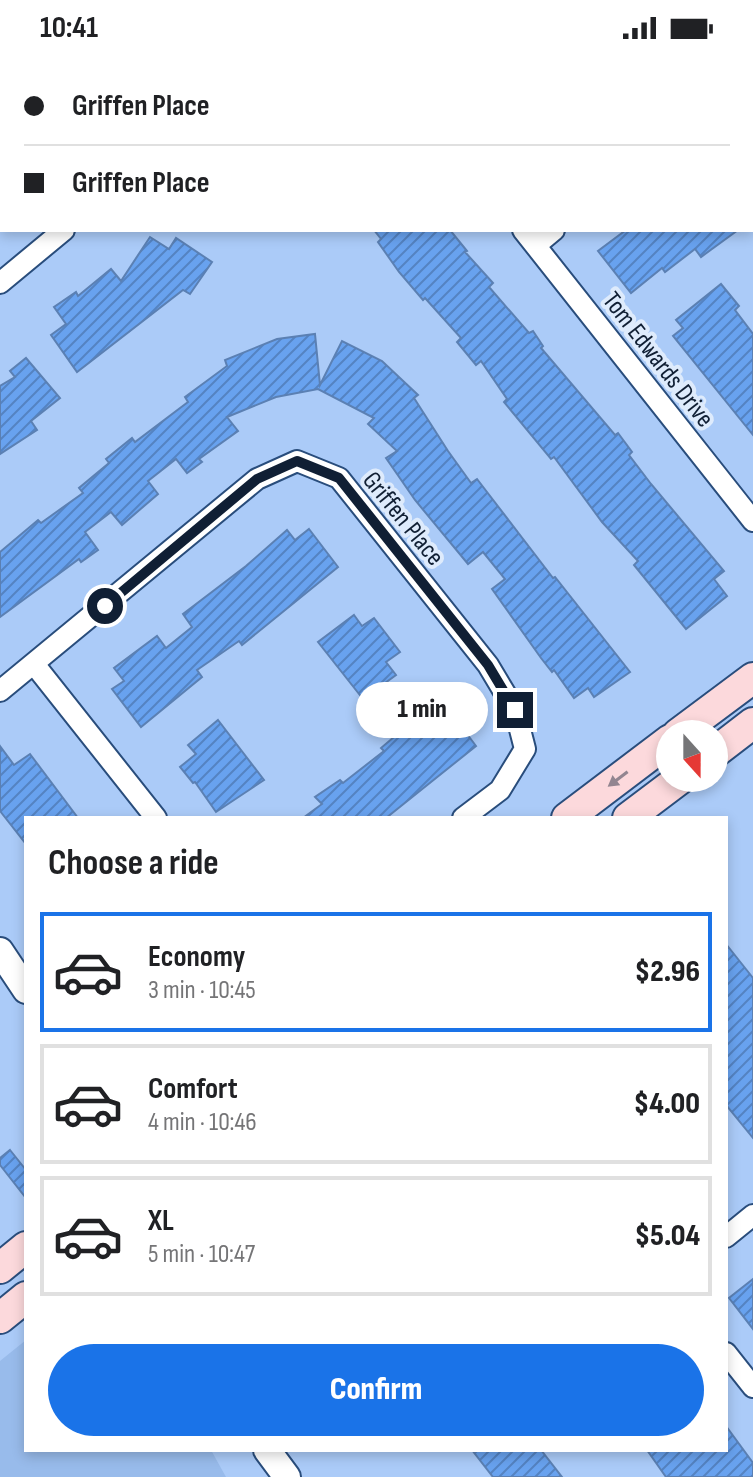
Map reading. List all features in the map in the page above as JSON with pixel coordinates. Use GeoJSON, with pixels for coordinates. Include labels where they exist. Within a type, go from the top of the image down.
{"type":"FeatureCollection","features":[{"type":"Feature","properties":{"kind":"main road"},"geometry":{"type":"LineString","coordinates":[[697,720],[753,678]]}},
{"type":"Feature","properties":{"kind":"main road"},"geometry":{"type":"LineString","coordinates":[[728,742],[753,723]]}},
{"type":"Feature","properties":{"kind":"main road"},"geometry":{"type":"LineString","coordinates":[[570,816],[656,751]]}},
{"type":"Feature","properties":{"kind":"main road"},"geometry":{"type":"LineString","coordinates":[[631,816],[662,792]]}},
{"type":"Feature","properties":{"kind":"main road"},"geometry":{"type":"LineString","coordinates":[[0,1268],[24,1249]]}},
{"type":"Feature","properties":{"kind":"street"},"geometry":{"type":"LineString","coordinates":[[0,283],[62,232]]}},
{"type":"Feature","properties":{"kind":"street","name":"Tom Edwards Drive"},"geometry":{"type":"LineString","coordinates":[[530,238],[753,521]]}},
{"type":"Feature","properties":{"kind":"street","name":"Griffen Place"},"geometry":{"type":"LineString","coordinates":[[0,691],[257,479],[297,461],[339,478],[488,665],[515,710],[525,749],[500,790],[466,816]]}},
{"type":"Feature","properties":{"kind":"street"},"geometry":{"type":"LineString","coordinates":[[34,664],[154,816]]}},
{"type":"Feature","properties":{"kind":"street"},"geometry":{"type":"LineString","coordinates":[[0,951],[24,987]]}},
{"type":"Feature","properties":{"kind":"street"},"geometry":{"type":"LineString","coordinates":[[728,1235],[753,1215]]}},
{"type":"Feature","properties":{"kind":"street"},"geometry":{"type":"LineString","coordinates":[[728,1356],[753,1387]]}},
{"type":"Feature","properties":{"kind":"street"},"geometry":{"type":"LineString","coordinates":[[268,1452],[287,1477]]}},
{"type":"Feature","properties":{"kind":"shaded area"},"geometry":{"type":"Polygon","coordinates":[[[24,1342],[24,1452],[212,1452],[226,1477],[0,1477],[0,1361],[24,1342]]]}},
{"type":"Feature","properties":{"kind":"building"},"geometry":{"type":"Polygon","coordinates":[[[376,232],[452,232],[493,283],[489,287],[529,333],[533,331],[543,346],[541,348],[615,435],[618,433],[632,452],[629,455],[651,484],[724,571],[714,579],[727,596],[686,629],[634,565],[638,561],[602,522],[554,457],[551,459],[504,402],[507,399],[481,361],[476,365],[457,342],[461,338],[399,272],[378,242],[381,239],[376,232]]]}},
{"type":"Feature","properties":{"kind":"building"},"geometry":{"type":"Polygon","coordinates":[[[623,232],[735,232],[701,257],[695,249],[665,272],[662,268],[631,293],[598,251],[623,232]]]}},
{"type":"Feature","properties":{"kind":"building"},"geometry":{"type":"Polygon","coordinates":[[[150,237],[169,249],[176,238],[212,262],[190,294],[183,290],[77,372],[51,335],[66,324],[54,307],[76,292],[78,296],[111,269],[121,281],[150,237]]]}},
{"type":"Feature","properties":{"kind":"building"},"geometry":{"type":"Polygon","coordinates":[[[721,284],[739,306],[735,310],[753,334],[753,435],[673,336],[683,328],[676,320],[721,284]]]}},
{"type":"Feature","properties":{"kind":"building"},"geometry":{"type":"Polygon","coordinates":[[[315,334],[320,385],[342,341],[382,361],[418,395],[414,398],[471,483],[477,479],[630,672],[594,697],[588,688],[574,698],[492,589],[505,579],[483,552],[468,564],[415,500],[386,458],[397,451],[368,424],[374,418],[318,389],[276,397],[227,417],[238,431],[199,459],[202,462],[187,473],[176,459],[148,481],[158,494],[122,525],[111,512],[85,532],[98,550],[81,562],[79,559],[0,617],[0,552],[38,520],[41,523],[83,493],[79,488],[109,463],[106,459],[132,438],[135,442],[188,402],[185,397],[227,366],[225,360],[277,339],[315,334]]]}},
{"type":"Feature","properties":{"kind":"building"},"geometry":{"type":"Polygon","coordinates":[[[26,358],[60,398],[31,421],[37,430],[0,454],[0,386],[15,377],[10,371],[26,358]]]}},
{"type":"Feature","properties":{"kind":"building"},"geometry":{"type":"Polygon","coordinates":[[[309,529],[338,567],[242,645],[239,641],[197,670],[202,677],[141,727],[112,689],[124,681],[114,668],[157,636],[166,648],[192,627],[183,614],[287,530],[295,540],[309,529]]]}},
{"type":"Feature","properties":{"kind":"building"},"geometry":{"type":"Polygon","coordinates":[[[354,615],[362,626],[374,618],[400,652],[386,662],[396,675],[363,699],[318,642],[354,615]]]}},
{"type":"Feature","properties":{"kind":"building"},"geometry":{"type":"Polygon","coordinates":[[[440,698],[476,746],[388,816],[306,816],[322,804],[315,797],[340,780],[343,783],[384,751],[381,748],[440,698]]]}},
{"type":"Feature","properties":{"kind":"building"},"geometry":{"type":"Polygon","coordinates":[[[218,720],[264,780],[216,812],[180,767],[196,754],[188,745],[218,720]]]}},
{"type":"Feature","properties":{"kind":"building"},"geometry":{"type":"Polygon","coordinates":[[[0,746],[14,765],[30,754],[76,816],[24,816],[24,841],[0,811],[0,746]]]}},
{"type":"Feature","properties":{"kind":"building"},"geometry":{"type":"Polygon","coordinates":[[[728,947],[753,978],[753,1138],[728,1107],[728,947]]]}},
{"type":"Feature","properties":{"kind":"building"},"geometry":{"type":"Polygon","coordinates":[[[10,1150],[24,1168],[24,1195],[0,1165],[0,1158],[10,1150]]]}},
{"type":"Feature","properties":{"kind":"building"},"geometry":{"type":"Polygon","coordinates":[[[753,1279],[753,1329],[729,1298],[753,1279]]]}},
{"type":"Feature","properties":{"kind":"building"},"geometry":{"type":"Polygon","coordinates":[[[728,1429],[753,1463],[753,1477],[666,1477],[648,1452],[728,1452],[728,1429]]]}},
{"type":"Feature","properties":{"kind":"building"},"geometry":{"type":"Polygon","coordinates":[[[474,1452],[543,1452],[562,1477],[493,1477],[474,1452]]]}},
{"type":"Feature","properties":{"kind":"route"},"geometry":{"type":"LineString","coordinates":[[105,606],[257,479],[297,461],[339,478],[488,665],[515,710]]}}]}
